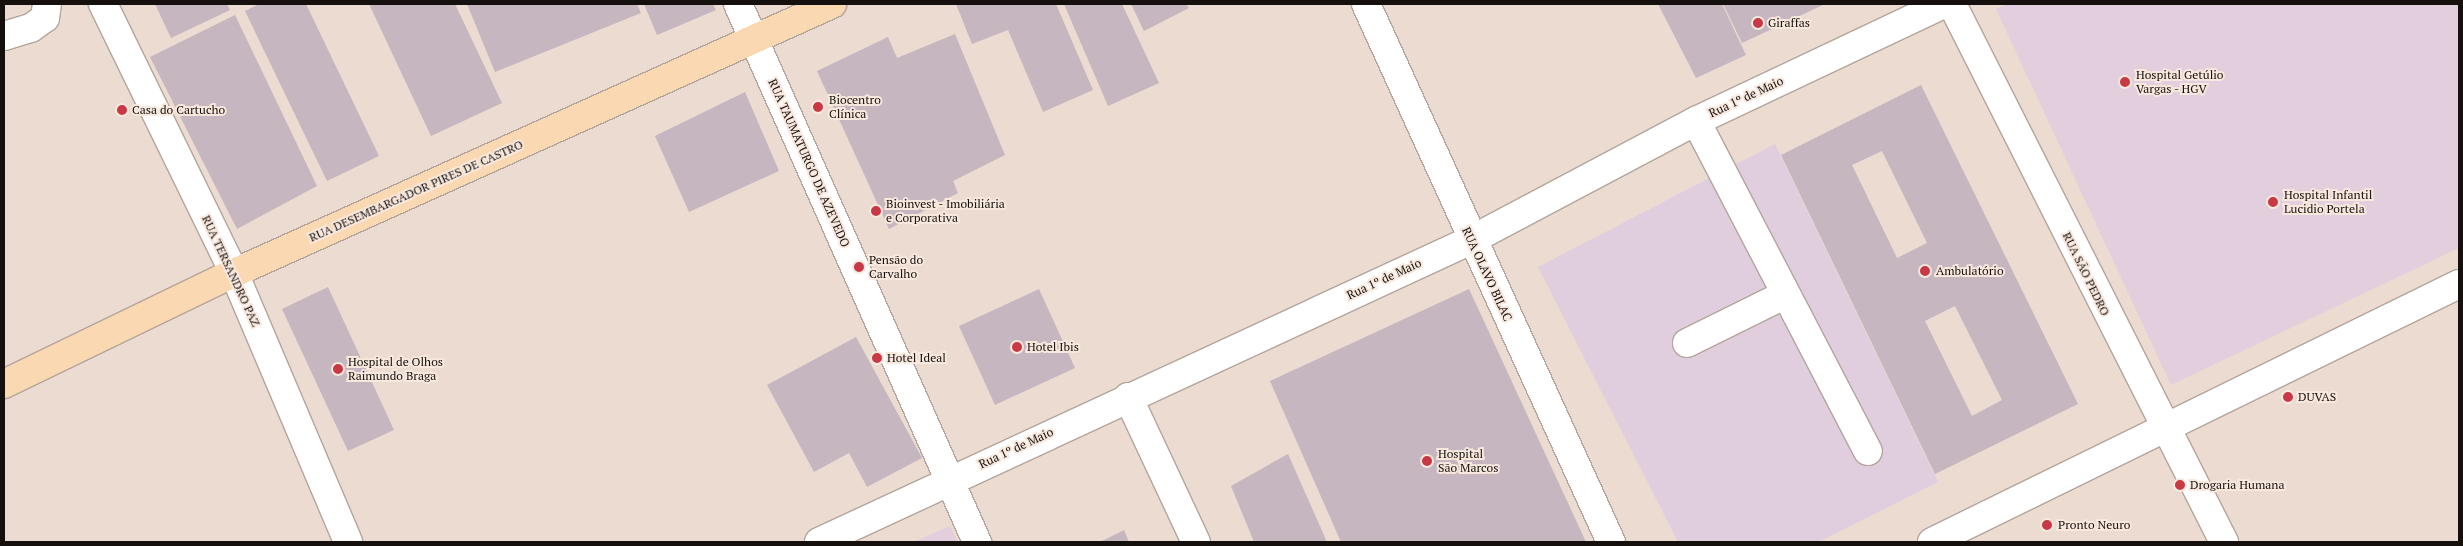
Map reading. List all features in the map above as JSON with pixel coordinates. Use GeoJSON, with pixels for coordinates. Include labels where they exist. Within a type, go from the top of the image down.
{"type":"FeatureCollection","features":[{"type":"Feature","properties":{"kind":"main road","name":"RUA DESEMBARGADOR PIRES DE CASTRO"},"geometry":{"type":"LineString","coordinates":[[4,384],[234,273],[832,4]]}},
{"type":"Feature","properties":{"kind":"street"},"geometry":{"type":"LineString","coordinates":[[4,36],[31,28],[45,18],[47,4]]}},
{"type":"Feature","properties":{"kind":"street","name":"RUA TERSANDRO PAZ"},"geometry":{"type":"LineString","coordinates":[[103,4],[234,273],[348,542]]}},
{"type":"Feature","properties":{"kind":"street","name":"RUA TAUMATURGO DE AZEVEDO"},"geometry":{"type":"LineString","coordinates":[[738,4],[977,542]]}},
{"type":"Feature","properties":{"kind":"street","name":"RUA OLAVO BILAC"},"geometry":{"type":"LineString","coordinates":[[1366,4],[1471,240],[1611,542]]}},
{"type":"Feature","properties":{"kind":"street","name":"Rua 1º de Maio"},"geometry":{"type":"LineString","coordinates":[[819,542],[1128,397],[1471,240],[1696,121],[1944,4]]}},
{"type":"Feature","properties":{"kind":"street","name":"RUA SÃO PEDRO"},"geometry":{"type":"LineString","coordinates":[[1952,4],[2163,428],[2224,542]]}},
{"type":"Feature","properties":{"kind":"street"},"geometry":{"type":"LineString","coordinates":[[1696,121],[1868,451]]}},
{"type":"Feature","properties":{"kind":"street"},"geometry":{"type":"LineString","coordinates":[[1932,542],[2459,284]]}},
{"type":"Feature","properties":{"kind":"street"},"geometry":{"type":"LineString","coordinates":[[1687,343],[1786,294]]}},
{"type":"Feature","properties":{"kind":"street"},"geometry":{"type":"LineString","coordinates":[[1128,397],[1196,542]]}},
{"type":"Feature","properties":{"kind":"shaded area","name":"Hospital Infantil Lucidio Portela"},"geometry":{"type":"Polygon","coordinates":[[[2007,4],[2459,4],[2459,248],[2171,385],[1996,9],[2007,4]]]}},
{"type":"Feature","properties":{"kind":"shaded area"},"geometry":{"type":"Polygon","coordinates":[[[1775,144],[1938,482],[1819,542],[1678,542],[1538,267],[1775,144]]]}},
{"type":"Feature","properties":{"kind":"shaded area"},"geometry":{"type":"Polygon","coordinates":[[[950,526],[958,542],[914,542],[950,526]]]}},
{"type":"Feature","properties":{"kind":"building"},"geometry":{"type":"Polygon","coordinates":[[[155,4],[227,4],[230,10],[171,38],[155,4]]]}},
{"type":"Feature","properties":{"kind":"building"},"geometry":{"type":"Polygon","coordinates":[[[259,4],[306,4],[379,156],[327,181],[245,11],[259,4]]]}},
{"type":"Feature","properties":{"kind":"building"},"geometry":{"type":"Polygon","coordinates":[[[369,4],[455,4],[502,103],[431,136],[369,4]]]}},
{"type":"Feature","properties":{"kind":"building"},"geometry":{"type":"Polygon","coordinates":[[[467,4],[637,4],[641,13],[495,72],[467,4]]]}},
{"type":"Feature","properties":{"kind":"building"},"geometry":{"type":"Polygon","coordinates":[[[644,4],[713,4],[716,10],[657,35],[644,4]]]}},
{"type":"Feature","properties":{"kind":"building"},"geometry":{"type":"Polygon","coordinates":[[[956,4],[1056,4],[1093,90],[1043,112],[1008,30],[972,44],[956,4]]]}},
{"type":"Feature","properties":{"kind":"building"},"geometry":{"type":"Polygon","coordinates":[[[1064,4],[1122,4],[1159,83],[1108,106],[1064,4]]]}},
{"type":"Feature","properties":{"kind":"building"},"geometry":{"type":"Polygon","coordinates":[[[1131,4],[1186,4],[1189,8],[1144,31],[1131,4]]]}},
{"type":"Feature","properties":{"kind":"building"},"geometry":{"type":"Polygon","coordinates":[[[1658,4],[1722,4],[1746,55],[1696,78],[1658,4]]]}},
{"type":"Feature","properties":{"kind":"building","name":"Giraffas"},"geometry":{"type":"Polygon","coordinates":[[[1723,4],[1825,4],[1742,43],[1723,4]]]}},
{"type":"Feature","properties":{"kind":"building"},"geometry":{"type":"Polygon","coordinates":[[[235,15],[317,186],[237,229],[150,57],[235,15]]]}},
{"type":"Feature","properties":{"kind":"building"},"geometry":{"type":"Polygon","coordinates":[[[955,34],[1005,155],[953,181],[958,193],[889,229],[817,71],[888,37],[897,58],[955,34]]]}},
{"type":"Feature","properties":{"kind":"building","name":"Ambulatório"},"geometry":{"type":"Polygon","coordinates":[[[1921,85],[2078,404],[1935,474],[1781,155],[1921,85]],[[1882,151],[1852,165],[1897,258],[1927,243],[1882,151]],[[1955,306],[1925,321],[1972,416],[2002,400],[1955,306]]]}},
{"type":"Feature","properties":{"kind":"building"},"geometry":{"type":"Polygon","coordinates":[[[745,92],[779,171],[689,212],[655,136],[745,92]]]}},
{"type":"Feature","properties":{"kind":"building","name":"Hospital de Olhos Raimundo Braga"},"geometry":{"type":"Polygon","coordinates":[[[328,287],[394,430],[348,451],[282,309],[328,287]]]}},
{"type":"Feature","properties":{"kind":"building","name":"Hotel Ibis"},"geometry":{"type":"Polygon","coordinates":[[[1039,289],[1075,368],[995,405],[959,326],[1039,289]]]}},
{"type":"Feature","properties":{"kind":"building","name":"Hospital São Marcos"},"geometry":{"type":"Polygon","coordinates":[[[1469,289],[1586,542],[1341,542],[1270,381],[1469,289]]]}},
{"type":"Feature","properties":{"kind":"building"},"geometry":{"type":"Polygon","coordinates":[[[856,337],[922,458],[867,487],[849,453],[814,472],[767,385],[856,337]]]}},
{"type":"Feature","properties":{"kind":"building"},"geometry":{"type":"Polygon","coordinates":[[[1288,454],[1327,542],[1254,542],[1231,486],[1288,454]]]}},
{"type":"Feature","properties":{"kind":"building"},"geometry":{"type":"Polygon","coordinates":[[[1124,530],[1129,542],[1100,542],[1124,530]]]}},
{"type":"Feature","properties":{"kind":"place","name":"Giraffas"},"geometry":{"type":"Point","coordinates":[1758,23]}},
{"type":"Feature","properties":{"kind":"place","name":"Hospital Getúlio Vargas - HGV"},"geometry":{"type":"Point","coordinates":[2125,82]}},
{"type":"Feature","properties":{"kind":"place","name":"Biocentro Clínica"},"geometry":{"type":"Point","coordinates":[818,107]}},
{"type":"Feature","properties":{"kind":"place","name":"Casa do Cartucho"},"geometry":{"type":"Point","coordinates":[122,110]}},
{"type":"Feature","properties":{"kind":"place","name":"Hospital Infantil Lucidio Portela"},"geometry":{"type":"Point","coordinates":[2273,202]}},
{"type":"Feature","properties":{"kind":"place","name":"Bioinvest - Imobiliária e Corporativa"},"geometry":{"type":"Point","coordinates":[876,211]}},
{"type":"Feature","properties":{"kind":"place","name":"Pensão do Carvalho"},"geometry":{"type":"Point","coordinates":[859,267]}},
{"type":"Feature","properties":{"kind":"place","name":"Ambulatório"},"geometry":{"type":"Point","coordinates":[1925,271]}},
{"type":"Feature","properties":{"kind":"place","name":"Hotel Ibis"},"geometry":{"type":"Point","coordinates":[1017,347]}},
{"type":"Feature","properties":{"kind":"place","name":"Hotel Ideal"},"geometry":{"type":"Point","coordinates":[877,358]}},
{"type":"Feature","properties":{"kind":"place","name":"Hospital de Olhos Raimundo Braga"},"geometry":{"type":"Point","coordinates":[338,369]}},
{"type":"Feature","properties":{"kind":"place","name":"DUVAS"},"geometry":{"type":"Point","coordinates":[2288,397]}},
{"type":"Feature","properties":{"kind":"place","name":"Hospital São Marcos"},"geometry":{"type":"Point","coordinates":[1427,461]}},
{"type":"Feature","properties":{"kind":"place","name":"Drogaria Humana"},"geometry":{"type":"Point","coordinates":[2180,485]}},
{"type":"Feature","properties":{"kind":"place","name":"Pronto Neuro"},"geometry":{"type":"Point","coordinates":[2047,525]}}]}
